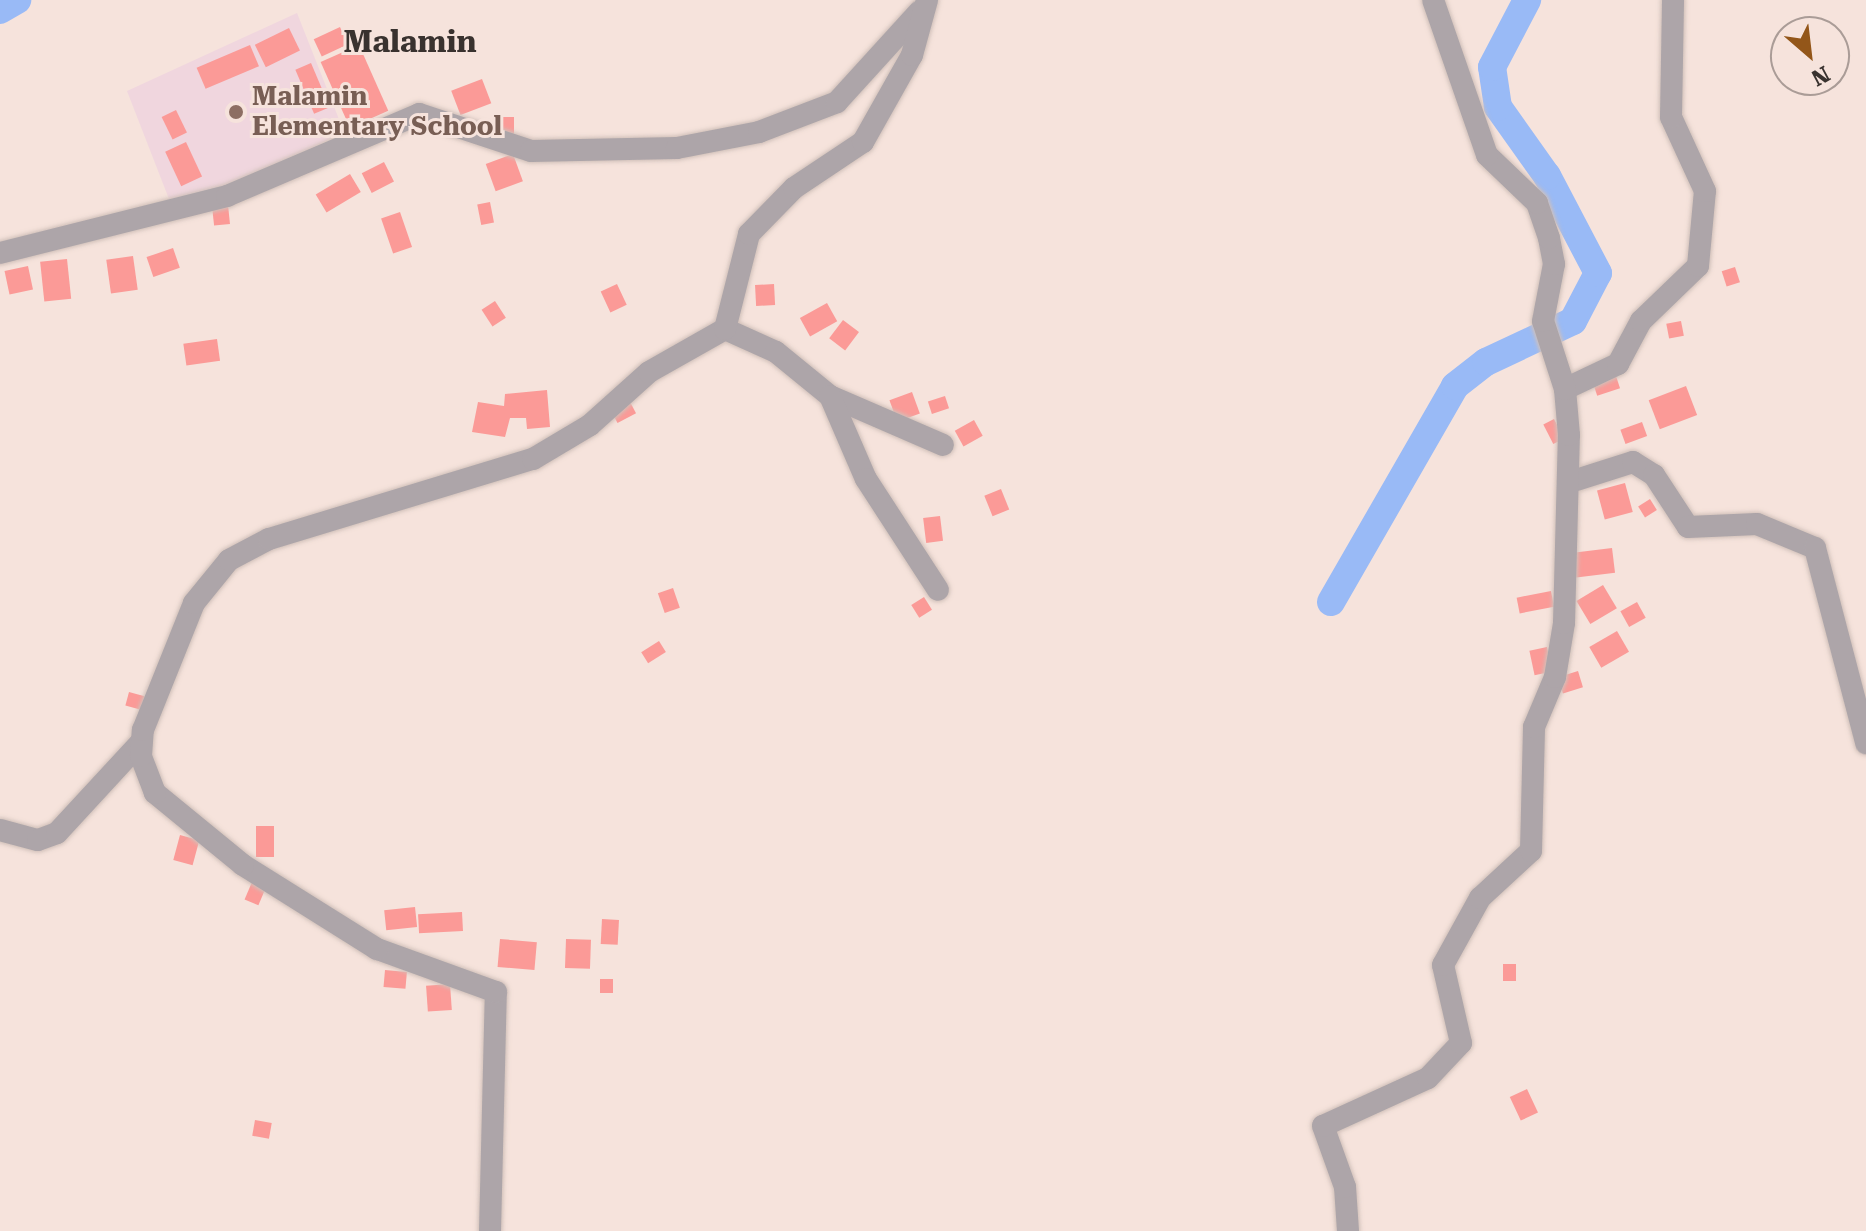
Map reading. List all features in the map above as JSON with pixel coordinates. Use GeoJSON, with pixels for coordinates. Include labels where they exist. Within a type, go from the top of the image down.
{"type":"FeatureCollection","features":[{"type":"Feature","properties":{"kind":"street"},"geometry":{"type":"LineString","coordinates":[[1348,1231],[1345,1187],[1323,1126],[1428,1078],[1455,1055],[1462,1031],[1443,965],[1480,898],[1531,851],[1534,727],[1562,653],[1570,482],[1565,389],[1543,321],[1554,264],[1549,238],[1537,203],[1487,155],[1433,0]]}},
{"type":"Feature","properties":{"kind":"street"},"geometry":{"type":"LineString","coordinates":[[1565,389],[1618,364],[1641,321],[1698,266],[1705,191],[1671,117],[1673,0]]}},
{"type":"Feature","properties":{"kind":"street"},"geometry":{"type":"LineString","coordinates":[[0,253],[227,196],[419,114],[531,151],[677,148],[759,132],[837,102],[924,4]]}},
{"type":"Feature","properties":{"kind":"street"},"geometry":{"type":"LineString","coordinates":[[0,830],[38,840],[57,833],[140,743],[194,603],[229,560],[269,539],[533,459],[590,425],[649,372],[725,329],[749,234],[794,188],[863,142],[912,55],[924,4]]}},
{"type":"Feature","properties":{"kind":"street"},"geometry":{"type":"LineString","coordinates":[[725,329],[776,352],[830,396],[943,445]]}},
{"type":"Feature","properties":{"kind":"street"},"geometry":{"type":"LineString","coordinates":[[830,396],[866,479],[938,590]]}},
{"type":"Feature","properties":{"kind":"street"},"geometry":{"type":"LineString","coordinates":[[1570,482],[1633,462],[1654,475],[1688,527],[1757,524],[1815,548],[1866,743]]}},
{"type":"Feature","properties":{"kind":"street"},"geometry":{"type":"LineString","coordinates":[[140,743],[155,793],[264,880],[408,964],[496,992],[490,1231]]}},
{"type":"Feature","properties":{"kind":"shaded area","name":"Malamin Elementary School"},"geometry":{"type":"Polygon","coordinates":[[[297,13],[344,132],[240,183],[169,199],[127,91],[297,13]]]}},
{"type":"Feature","properties":{"kind":"building"},"geometry":{"type":"Polygon","coordinates":[[[340,27],[348,44],[322,56],[314,39],[340,27]]]}},
{"type":"Feature","properties":{"kind":"building"},"geometry":{"type":"Polygon","coordinates":[[[289,28],[300,50],[266,67],[255,45],[289,28]]]}},
{"type":"Feature","properties":{"kind":"building"},"geometry":{"type":"Polygon","coordinates":[[[250,45],[259,66],[206,89],[197,68],[250,45]]]}},
{"type":"Feature","properties":{"kind":"building"},"geometry":{"type":"Polygon","coordinates":[[[359,45],[388,111],[350,128],[321,62],[359,45]]]}},
{"type":"Feature","properties":{"kind":"building"},"geometry":{"type":"Polygon","coordinates":[[[311,63],[330,107],[314,114],[295,70],[311,63]]]}},
{"type":"Feature","properties":{"kind":"building"},"geometry":{"type":"Polygon","coordinates":[[[482,79],[491,103],[461,115],[451,91],[482,79]]]}},
{"type":"Feature","properties":{"kind":"building"},"geometry":{"type":"Polygon","coordinates":[[[176,110],[187,132],[173,139],[162,117],[176,110]]]}},
{"type":"Feature","properties":{"kind":"building"},"geometry":{"type":"Polygon","coordinates":[[[501,117],[514,117],[514,134],[501,134],[501,117]]]}},
{"type":"Feature","properties":{"kind":"building"},"geometry":{"type":"Polygon","coordinates":[[[186,142],[202,176],[181,186],[165,152],[186,142]]]}},
{"type":"Feature","properties":{"kind":"building"},"geometry":{"type":"Polygon","coordinates":[[[513,154],[523,181],[496,191],[486,164],[513,154]]]}},
{"type":"Feature","properties":{"kind":"building"},"geometry":{"type":"Polygon","coordinates":[[[384,162],[394,182],[372,193],[362,173],[384,162]]]}},
{"type":"Feature","properties":{"kind":"building"},"geometry":{"type":"Polygon","coordinates":[[[350,174],[361,192],[327,213],[316,195],[350,174]]]}},
{"type":"Feature","properties":{"kind":"building"},"geometry":{"type":"Polygon","coordinates":[[[490,202],[494,223],[481,225],[477,204],[490,202]]]}},
{"type":"Feature","properties":{"kind":"building"},"geometry":{"type":"Polygon","coordinates":[[[228,205],[230,224],[214,226],[212,207],[228,205]]]}},
{"type":"Feature","properties":{"kind":"building"},"geometry":{"type":"Polygon","coordinates":[[[400,212],[412,247],[393,253],[381,219],[400,212]]]}},
{"type":"Feature","properties":{"kind":"building"},"geometry":{"type":"Polygon","coordinates":[[[173,248],[180,268],[153,277],[147,257],[173,248]]]}},
{"type":"Feature","properties":{"kind":"building"},"geometry":{"type":"Polygon","coordinates":[[[133,256],[138,290],[111,293],[106,260],[133,256]]]}},
{"type":"Feature","properties":{"kind":"building"},"geometry":{"type":"Polygon","coordinates":[[[67,259],[71,299],[44,302],[40,262],[67,259]]]}},
{"type":"Feature","properties":{"kind":"building"},"geometry":{"type":"Polygon","coordinates":[[[28,266],[33,289],[10,294],[5,271],[28,266]]]}},
{"type":"Feature","properties":{"kind":"building"},"geometry":{"type":"Polygon","coordinates":[[[1735,267],[1740,282],[1727,287],[1722,271],[1735,267]]]}},
{"type":"Feature","properties":{"kind":"building"},"geometry":{"type":"Polygon","coordinates":[[[617,284],[627,305],[610,312],[601,292],[617,284]]]}},
{"type":"Feature","properties":{"kind":"building"},"geometry":{"type":"Polygon","coordinates":[[[774,284],[775,305],[756,306],[755,285],[774,284]]]}},
{"type":"Feature","properties":{"kind":"building"},"geometry":{"type":"Polygon","coordinates":[[[495,301],[506,318],[492,326],[482,310],[495,301]]]}},
{"type":"Feature","properties":{"kind":"building"},"geometry":{"type":"Polygon","coordinates":[[[827,303],[837,321],[810,336],[800,318],[827,303]]]}},
{"type":"Feature","properties":{"kind":"building"},"geometry":{"type":"Polygon","coordinates":[[[843,320],[859,332],[845,350],[829,338],[843,320]]]}},
{"type":"Feature","properties":{"kind":"building"},"geometry":{"type":"Polygon","coordinates":[[[1681,321],[1684,336],[1669,339],[1666,324],[1681,321]]]}},
{"type":"Feature","properties":{"kind":"building"},"geometry":{"type":"Polygon","coordinates":[[[217,339],[220,361],[186,366],[183,344],[217,339]]]}},
{"type":"Feature","properties":{"kind":"building"},"geometry":{"type":"Polygon","coordinates":[[[1616,376],[1620,388],[1597,396],[1593,383],[1616,376]]]}},
{"type":"Feature","properties":{"kind":"building"},"geometry":{"type":"Polygon","coordinates":[[[1686,386],[1697,415],[1660,429],[1649,400],[1686,386]]]}},
{"type":"Feature","properties":{"kind":"building"},"geometry":{"type":"Polygon","coordinates":[[[547,390],[550,427],[527,429],[526,418],[510,418],[505,437],[472,432],[478,402],[504,406],[505,394],[547,390]]]}},
{"type":"Feature","properties":{"kind":"building"},"geometry":{"type":"Polygon","coordinates":[[[912,392],[920,414],[897,422],[889,400],[912,392]]]}},
{"type":"Feature","properties":{"kind":"building"},"geometry":{"type":"Polygon","coordinates":[[[945,396],[949,408],[932,414],[928,402],[945,396]]]}},
{"type":"Feature","properties":{"kind":"building"},"geometry":{"type":"Polygon","coordinates":[[[629,400],[636,413],[618,423],[610,410],[629,400]]]}},
{"type":"Feature","properties":{"kind":"building"},"geometry":{"type":"Polygon","coordinates":[[[1554,419],[1564,439],[1553,444],[1543,424],[1554,419]]]}},
{"type":"Feature","properties":{"kind":"building"},"geometry":{"type":"Polygon","coordinates":[[[974,420],[983,436],[963,446],[955,431],[974,420]]]}},
{"type":"Feature","properties":{"kind":"building"},"geometry":{"type":"Polygon","coordinates":[[[1642,422],[1647,436],[1626,444],[1620,430],[1642,422]]]}},
{"type":"Feature","properties":{"kind":"building"},"geometry":{"type":"Polygon","coordinates":[[[1625,483],[1633,512],[1605,519],[1597,491],[1625,483]]]}},
{"type":"Feature","properties":{"kind":"building"},"geometry":{"type":"Polygon","coordinates":[[[1001,489],[1009,509],[993,516],[984,496],[1001,489]]]}},
{"type":"Feature","properties":{"kind":"building"},"geometry":{"type":"Polygon","coordinates":[[[1650,499],[1657,510],[1645,517],[1638,506],[1650,499]]]}},
{"type":"Feature","properties":{"kind":"building"},"geometry":{"type":"Polygon","coordinates":[[[940,516],[943,541],[926,543],[923,518],[940,516]]]}},
{"type":"Feature","properties":{"kind":"building"},"geometry":{"type":"Polygon","coordinates":[[[1612,548],[1615,573],[1576,578],[1573,553],[1612,548]]]}},
{"type":"Feature","properties":{"kind":"building"},"geometry":{"type":"Polygon","coordinates":[[[1603,585],[1617,608],[1590,624],[1576,601],[1603,585]]]}},
{"type":"Feature","properties":{"kind":"building"},"geometry":{"type":"Polygon","coordinates":[[[673,588],[680,608],[665,613],[658,593],[673,588]]]}},
{"type":"Feature","properties":{"kind":"building"},"geometry":{"type":"Polygon","coordinates":[[[1551,591],[1554,607],[1520,613],[1517,598],[1551,591]]]}},
{"type":"Feature","properties":{"kind":"building"},"geometry":{"type":"Polygon","coordinates":[[[924,597],[932,610],[919,618],[911,605],[924,597]]]}},
{"type":"Feature","properties":{"kind":"building"},"geometry":{"type":"Polygon","coordinates":[[[1637,602],[1646,618],[1629,627],[1620,611],[1637,602]]]}},
{"type":"Feature","properties":{"kind":"building"},"geometry":{"type":"Polygon","coordinates":[[[1617,631],[1629,652],[1601,668],[1589,647],[1617,631]]]}},
{"type":"Feature","properties":{"kind":"building"},"geometry":{"type":"Polygon","coordinates":[[[659,641],[666,652],[648,663],[641,652],[659,641]]]}},
{"type":"Feature","properties":{"kind":"building"},"geometry":{"type":"Polygon","coordinates":[[[1547,647],[1552,671],[1535,675],[1529,651],[1547,647]]]}},
{"type":"Feature","properties":{"kind":"building"},"geometry":{"type":"Polygon","coordinates":[[[1578,671],[1583,687],[1563,693],[1558,677],[1578,671]]]}},
{"type":"Feature","properties":{"kind":"building"},"geometry":{"type":"Polygon","coordinates":[[[129,692],[144,696],[141,710],[125,706],[129,692]]]}},
{"type":"Feature","properties":{"kind":"building"},"geometry":{"type":"Polygon","coordinates":[[[256,826],[274,826],[274,857],[256,857],[256,826]]]}},
{"type":"Feature","properties":{"kind":"building"},"geometry":{"type":"Polygon","coordinates":[[[180,835],[199,840],[193,865],[173,860],[180,835]]]}},
{"type":"Feature","properties":{"kind":"building"},"geometry":{"type":"Polygon","coordinates":[[[252,882],[266,888],[258,905],[245,899],[252,882]]]}},
{"type":"Feature","properties":{"kind":"building"},"geometry":{"type":"Polygon","coordinates":[[[415,907],[417,927],[386,930],[384,910],[415,907]]]}},
{"type":"Feature","properties":{"kind":"building"},"geometry":{"type":"Polygon","coordinates":[[[462,912],[463,931],[419,933],[418,914],[462,912]]]}},
{"type":"Feature","properties":{"kind":"building"},"geometry":{"type":"Polygon","coordinates":[[[602,919],[619,920],[618,945],[601,944],[602,919]]]}},
{"type":"Feature","properties":{"kind":"building"},"geometry":{"type":"Polygon","coordinates":[[[500,939],[537,942],[534,970],[498,967],[500,939]]]}},
{"type":"Feature","properties":{"kind":"building"},"geometry":{"type":"Polygon","coordinates":[[[566,939],[591,940],[590,969],[565,968],[566,939]]]}},
{"type":"Feature","properties":{"kind":"building"},"geometry":{"type":"Polygon","coordinates":[[[1503,964],[1516,964],[1516,981],[1503,981],[1503,964]]]}},
{"type":"Feature","properties":{"kind":"building"},"geometry":{"type":"Polygon","coordinates":[[[385,970],[407,972],[405,989],[384,987],[385,970]]]}},
{"type":"Feature","properties":{"kind":"building"},"geometry":{"type":"Polygon","coordinates":[[[600,979],[613,979],[613,993],[600,993],[600,979]]]}},
{"type":"Feature","properties":{"kind":"building"},"geometry":{"type":"Polygon","coordinates":[[[450,984],[452,1010],[428,1012],[426,986],[450,984]]]}},
{"type":"Feature","properties":{"kind":"building"},"geometry":{"type":"Polygon","coordinates":[[[1527,1089],[1538,1113],[1521,1121],[1510,1097],[1527,1089]]]}},
{"type":"Feature","properties":{"kind":"building"},"geometry":{"type":"Polygon","coordinates":[[[255,1120],[272,1123],[269,1139],[252,1136],[255,1120]]]}},
{"type":"Feature","properties":{"kind":"waterway"},"geometry":{"type":"LineString","coordinates":[[0,10],[17,0]]}},
{"type":"Feature","properties":{"kind":"waterway"},"geometry":{"type":"LineString","coordinates":[[1331,602],[1455,386],[1486,362],[1573,321],[1598,273],[1547,176],[1498,107],[1492,67],[1527,0]]}},
{"type":"Feature","properties":{"kind":"place","name":"Malamin Elementary School"},"geometry":{"type":"Point","coordinates":[236,112]}},
{"type":"Feature","properties":{"kind":"district","name":"Malamin"},"geometry":{"type":"Point","coordinates":[410,42]}}]}
